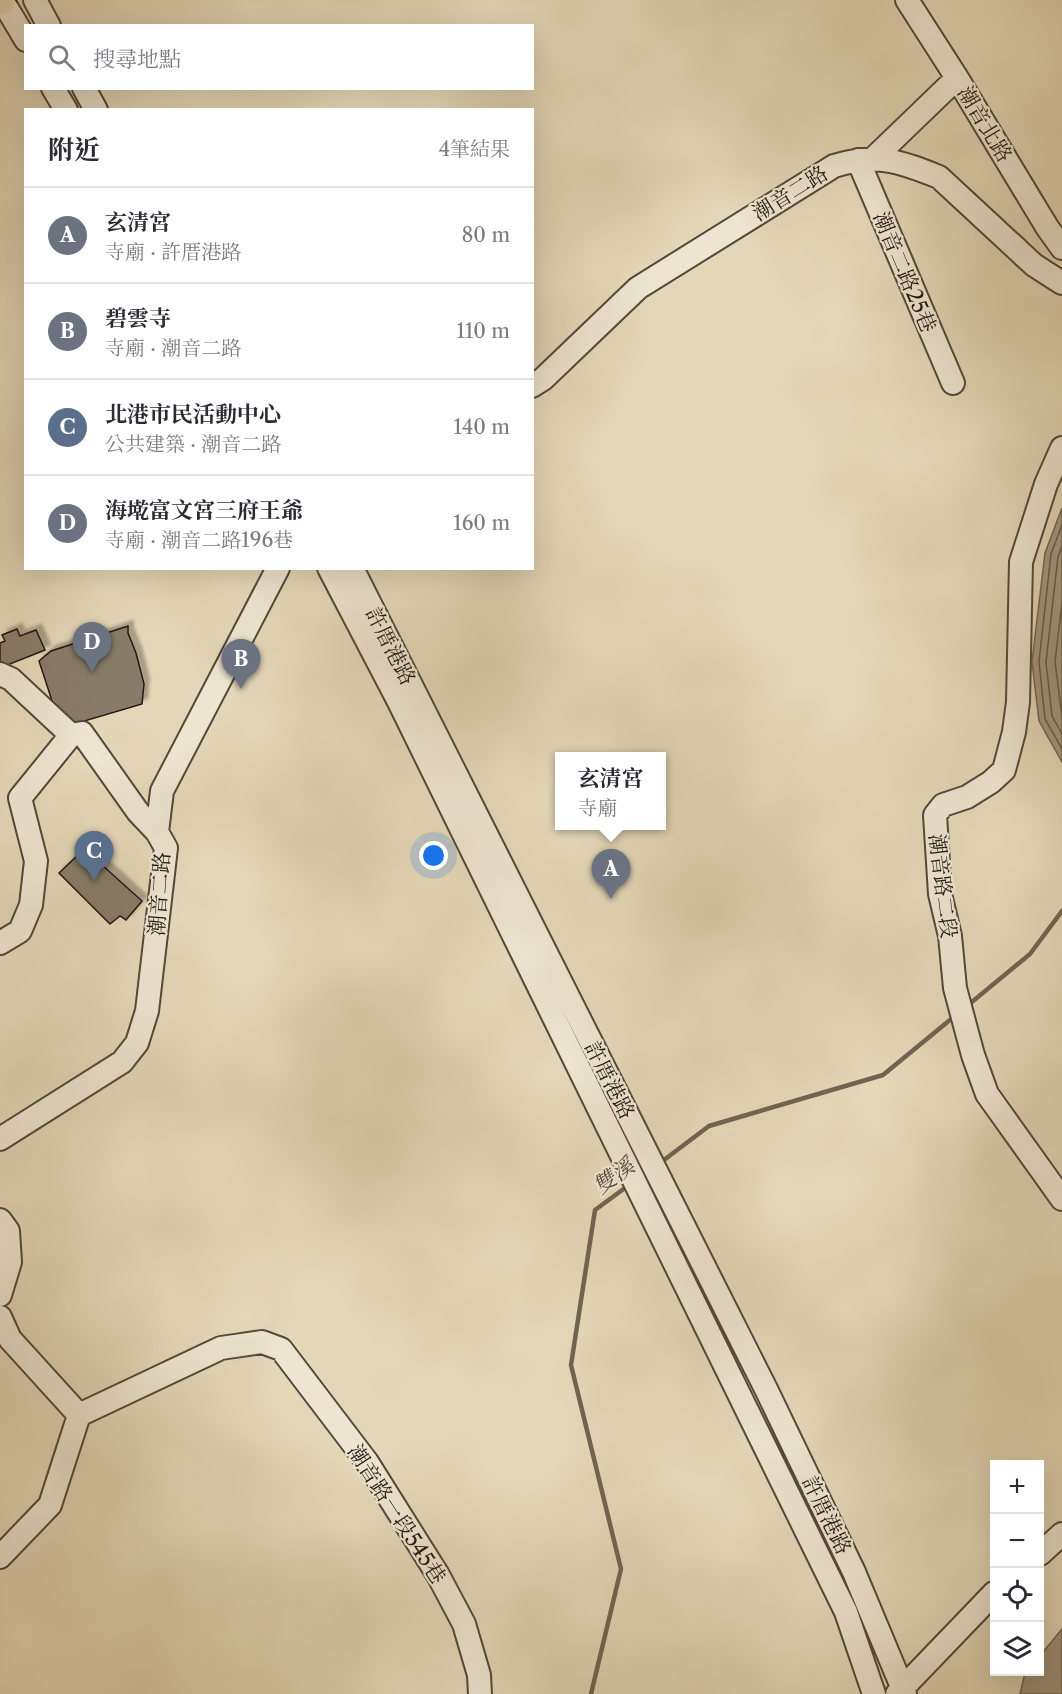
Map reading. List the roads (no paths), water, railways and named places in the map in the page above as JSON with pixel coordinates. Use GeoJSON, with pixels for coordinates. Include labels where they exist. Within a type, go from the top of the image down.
{"type":"FeatureCollection","features":[{"type":"Feature","properties":{"kind":"street"},"geometry":{"type":"LineString","coordinates":[[1,0],[24,37]]}},
{"type":"Feature","properties":{"kind":"street"},"geometry":{"type":"LineString","coordinates":[[35,0],[48,24]]}},
{"type":"Feature","properties":{"kind":"street","name":"潮音北路"},"geometry":{"type":"LineString","coordinates":[[907,0],[1062,248]]}},
{"type":"Feature","properties":{"kind":"street"},"geometry":{"type":"LineString","coordinates":[[866,159],[957,78]]}},
{"type":"Feature","properties":{"kind":"street"},"geometry":{"type":"LineString","coordinates":[[55,90],[65,108]]}},
{"type":"Feature","properties":{"kind":"street"},"geometry":{"type":"LineString","coordinates":[[85,90],[95,108]]}},
{"type":"Feature","properties":{"kind":"street","name":"潮音二路"},"geometry":{"type":"LineString","coordinates":[[534,386],[638,288],[834,166],[866,159],[902,163],[939,177],[1034,265],[1062,284]]}},
{"type":"Feature","properties":{"kind":"street","name":"潮音二路25巷"},"geometry":{"type":"LineString","coordinates":[[866,159],[953,383]]}},
{"type":"Feature","properties":{"kind":"street","name":"潮音路二段"},"geometry":{"type":"LineString","coordinates":[[1062,448],[1046,484],[1021,562],[1018,702],[1014,732],[1004,770],[991,782],[967,797],[944,805],[935,815],[940,894],[950,936],[956,988],[973,1055],[987,1094],[1062,1199]]}},
{"type":"Feature","properties":{"kind":"street","name":"潮音二路"},"geometry":{"type":"LineString","coordinates":[[0,1139],[122,1062],[137,1043],[147,1011],[166,848],[157,832],[162,791],[277,570]]}},
{"type":"Feature","properties":{"kind":"street","name":"許厝港路"},"geometry":{"type":"LineString","coordinates":[[330,570],[399,702],[846,1612],[874,1694]]}},
{"type":"Feature","properties":{"kind":"street","name":"許厝港路"},"geometry":{"type":"LineString","coordinates":[[353,570],[766,1389],[854,1572],[902,1692]]}},
{"type":"Feature","properties":{"kind":"street"},"geometry":{"type":"LineString","coordinates":[[0,674],[11,679],[71,735]]}},
{"type":"Feature","properties":{"kind":"street"},"geometry":{"type":"LineString","coordinates":[[0,943],[20,931],[32,905],[36,861],[20,798],[71,735],[82,733],[138,812],[157,832]]}},
{"type":"Feature","properties":{"kind":"street"},"geometry":{"type":"LineString","coordinates":[[0,1220],[8,1231],[10,1262],[0,1295]]}},
{"type":"Feature","properties":{"kind":"street"},"geometry":{"type":"LineString","coordinates":[[0,1317],[10,1339],[79,1415],[50,1505],[0,1557]]}},
{"type":"Feature","properties":{"kind":"street","name":"潮音路一段545巷"},"geometry":{"type":"LineString","coordinates":[[79,1415],[221,1348],[262,1342],[281,1349],[367,1462],[438,1575],[464,1624],[479,1675],[480,1694]]}},
{"type":"Feature","properties":{"kind":"street"},"geometry":{"type":"LineString","coordinates":[[1044,1550],[1062,1534]]}},
{"type":"Feature","properties":{"kind":"street"},"geometry":{"type":"LineString","coordinates":[[902,1692],[990,1597]]}},
{"type":"Feature","properties":{"kind":"water"},"geometry":{"type":"Polygon","coordinates":[[[1062,508],[1062,762],[1039,721],[1032,662],[1045,553],[1062,508]]]}},
{"type":"Feature","properties":{"kind":"water"},"geometry":{"type":"Polygon","coordinates":[[[1062,1629],[1062,1694],[1020,1694],[1024,1676],[1044,1676],[1044,1651],[1062,1629]]]}},
{"type":"Feature","properties":{"kind":"waterway","name":"雙溪"},"geometry":{"type":"LineString","coordinates":[[967,1006],[1030,954],[1062,911]]}},
{"type":"Feature","properties":{"kind":"waterway","name":"雙溪"},"geometry":{"type":"LineString","coordinates":[[660,1163],[709,1126],[883,1075],[956,1015]]}},
{"type":"Feature","properties":{"kind":"waterway","name":"雙溪"},"geometry":{"type":"LineString","coordinates":[[591,1694],[621,1569],[571,1365],[595,1210],[629,1185]]}},
{"type":"Feature","properties":{"kind":"place","name":"海墘富文宮三府王爺"},"geometry":{"type":"Point","coordinates":[92,672]}},
{"type":"Feature","properties":{"kind":"place","name":"碧雲寺"},"geometry":{"type":"Point","coordinates":[241,689]}},
{"type":"Feature","properties":{"kind":"place","name":"北港市民活動中心"},"geometry":{"type":"Point","coordinates":[94,881]}},
{"type":"Feature","properties":{"kind":"place","name":"玄清宮"},"geometry":{"type":"Point","coordinates":[611,899]}}]}
